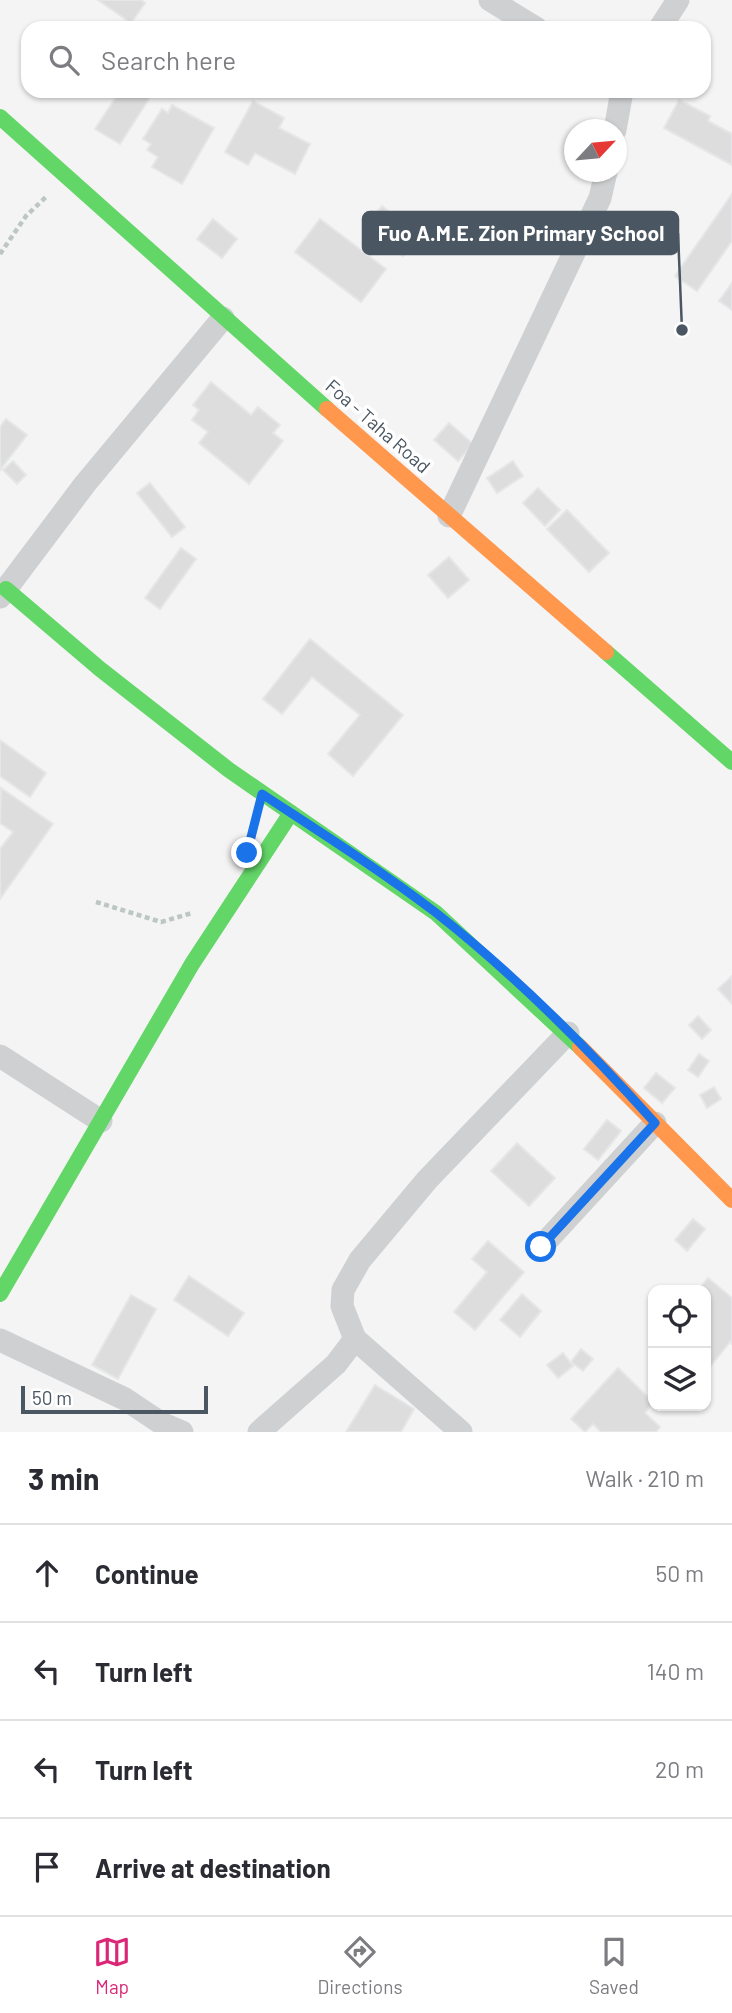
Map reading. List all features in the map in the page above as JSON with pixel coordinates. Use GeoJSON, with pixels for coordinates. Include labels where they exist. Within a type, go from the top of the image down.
{"type":"FeatureCollection","features":[{"type":"Feature","properties":{"kind":"street"},"geometry":{"type":"LineString","coordinates":[[490,0],[524,21]]}},
{"type":"Feature","properties":{"kind":"street"},"geometry":{"type":"LineString","coordinates":[[664,21],[678,0]]}},
{"type":"Feature","properties":{"kind":"street"},"geometry":{"type":"LineString","coordinates":[[617,119],[621,98]]}},
{"type":"Feature","properties":{"kind":"street","name":"Foa - Taha Road"},"geometry":{"type":"LineString","coordinates":[[0,117],[223,318],[449,516],[730,755]]}},
{"type":"Feature","properties":{"kind":"street"},"geometry":{"type":"LineString","coordinates":[[449,516],[600,198],[604,182]]}},
{"type":"Feature","properties":{"kind":"street"},"geometry":{"type":"LineString","coordinates":[[223,318],[85,484],[3,593],[116,684],[291,813],[435,912],[568,1033],[732,1200]]}},
{"type":"Feature","properties":{"kind":"street"},"geometry":{"type":"LineString","coordinates":[[0,1294],[192,964],[291,813]]}},
{"type":"Feature","properties":{"kind":"street"},"geometry":{"type":"LineString","coordinates":[[461,1432],[355,1339],[342,1306],[343,1290],[360,1260],[427,1180],[568,1033]]}},
{"type":"Feature","properties":{"kind":"street"},"geometry":{"type":"LineString","coordinates":[[0,1056],[101,1121]]}},
{"type":"Feature","properties":{"kind":"street"},"geometry":{"type":"LineString","coordinates":[[541,1247],[655,1123]]}},
{"type":"Feature","properties":{"kind":"street"},"geometry":{"type":"LineString","coordinates":[[259,1432],[336,1364],[355,1339]]}},
{"type":"Feature","properties":{"kind":"street"},"geometry":{"type":"LineString","coordinates":[[0,1340],[125,1399],[161,1423],[182,1432]]}},
{"type":"Feature","properties":{"kind":"path"},"geometry":{"type":"LineString","coordinates":[[0,254],[26,216],[66,177]]}},
{"type":"Feature","properties":{"kind":"path"},"geometry":{"type":"LineString","coordinates":[[96,902],[161,922],[195,912]]}},
{"type":"Feature","properties":{"kind":"building"},"geometry":{"type":"Polygon","coordinates":[[[98,0],[141,0],[145,3],[132,21],[128,21],[98,0]]]}},
{"type":"Feature","properties":{"kind":"building"},"geometry":{"type":"Polygon","coordinates":[[[115,98],[150,98],[120,144],[95,129],[115,98]]]}},
{"type":"Feature","properties":{"kind":"building"},"geometry":{"type":"Polygon","coordinates":[[[679,100],[710,116],[708,121],[732,134],[732,165],[664,128],[679,100]]]}},
{"type":"Feature","properties":{"kind":"building"},"geometry":{"type":"Polygon","coordinates":[[[253,101],[284,118],[279,128],[310,144],[295,174],[255,153],[248,165],[225,152],[253,101]]]}},
{"type":"Feature","properties":{"kind":"building"},"geometry":{"type":"Polygon","coordinates":[[[172,105],[214,128],[182,184],[152,167],[158,157],[147,150],[151,144],[143,139],[162,109],[168,113],[172,105]]]}},
{"type":"Feature","properties":{"kind":"building"},"geometry":{"type":"Polygon","coordinates":[[[732,194],[732,241],[697,291],[675,276],[732,194]]]}},
{"type":"Feature","properties":{"kind":"building"},"geometry":{"type":"Polygon","coordinates":[[[382,206],[419,235],[403,256],[365,228],[382,206]]]}},
{"type":"Feature","properties":{"kind":"building"},"geometry":{"type":"Polygon","coordinates":[[[213,219],[237,239],[222,258],[197,239],[213,219]]]}},
{"type":"Feature","properties":{"kind":"building"},"geometry":{"type":"Polygon","coordinates":[[[320,219],[386,269],[361,302],[295,252],[320,219]]]}},
{"type":"Feature","properties":{"kind":"building"},"geometry":{"type":"Polygon","coordinates":[[[732,283],[732,310],[719,301],[732,283]]]}},
{"type":"Feature","properties":{"kind":"building"},"geometry":{"type":"Polygon","coordinates":[[[211,382],[251,415],[258,407],[280,425],[273,433],[283,441],[249,484],[199,443],[208,432],[192,420],[199,410],[193,405],[211,382]]]}},
{"type":"Feature","properties":{"kind":"building"},"geometry":{"type":"Polygon","coordinates":[[[6,419],[27,435],[0,470],[0,427],[6,419]]]}},
{"type":"Feature","properties":{"kind":"building"},"geometry":{"type":"Polygon","coordinates":[[[449,423],[473,444],[458,461],[434,440],[449,423]]]}},
{"type":"Feature","properties":{"kind":"building"},"geometry":{"type":"Polygon","coordinates":[[[13,461],[26,475],[17,484],[3,470],[13,461]]]}},
{"type":"Feature","properties":{"kind":"building"},"geometry":{"type":"Polygon","coordinates":[[[513,461],[523,476],[497,493],[487,478],[513,461]]]}},
{"type":"Feature","properties":{"kind":"building"},"geometry":{"type":"Polygon","coordinates":[[[150,483],[185,527],[172,537],[137,493],[150,483]]]}},
{"type":"Feature","properties":{"kind":"building"},"geometry":{"type":"Polygon","coordinates":[[[538,488],[560,510],[545,526],[523,503],[538,488]]]}},
{"type":"Feature","properties":{"kind":"building"},"geometry":{"type":"Polygon","coordinates":[[[567,510],[609,553],[589,572],[547,529],[567,510]]]}},
{"type":"Feature","properties":{"kind":"building"},"geometry":{"type":"Polygon","coordinates":[[[181,548],[196,559],[160,609],[145,598],[181,548]]]}},
{"type":"Feature","properties":{"kind":"building"},"geometry":{"type":"Polygon","coordinates":[[[449,557],[469,580],[448,598],[428,575],[449,557]]]}},
{"type":"Feature","properties":{"kind":"building"},"geometry":{"type":"Polygon","coordinates":[[[310,639],[403,715],[353,776],[328,754],[360,715],[312,677],[282,714],[263,699],[310,639]]]}},
{"type":"Feature","properties":{"kind":"building"},"geometry":{"type":"Polygon","coordinates":[[[0,740],[46,773],[30,797],[0,776],[0,740]]]}},
{"type":"Feature","properties":{"kind":"building"},"geometry":{"type":"Polygon","coordinates":[[[1,788],[53,824],[0,899],[0,849],[13,832],[0,823],[1,788]]]}},
{"type":"Feature","properties":{"kind":"building"},"geometry":{"type":"Polygon","coordinates":[[[732,976],[732,1004],[718,989],[732,976]]]}},
{"type":"Feature","properties":{"kind":"building"},"geometry":{"type":"Polygon","coordinates":[[[698,1016],[711,1030],[702,1039],[689,1025],[698,1016]]]}},
{"type":"Feature","properties":{"kind":"building"},"geometry":{"type":"Polygon","coordinates":[[[699,1054],[709,1061],[698,1077],[688,1070],[699,1054]]]}},
{"type":"Feature","properties":{"kind":"building"},"geometry":{"type":"Polygon","coordinates":[[[656,1073],[675,1088],[662,1103],[644,1088],[656,1073]]]}},
{"type":"Feature","properties":{"kind":"building"},"geometry":{"type":"Polygon","coordinates":[[[714,1087],[721,1099],[707,1108],[700,1095],[714,1087]]]}},
{"type":"Feature","properties":{"kind":"building"},"geometry":{"type":"Polygon","coordinates":[[[607,1120],[621,1131],[598,1160],[584,1149],[607,1120]]]}},
{"type":"Feature","properties":{"kind":"building"},"geometry":{"type":"Polygon","coordinates":[[[517,1143],[555,1178],[529,1206],[491,1171],[517,1143]]]}},
{"type":"Feature","properties":{"kind":"building"},"geometry":{"type":"Polygon","coordinates":[[[693,1219],[705,1229],[687,1251],[675,1240],[693,1219]]]}},
{"type":"Feature","properties":{"kind":"building"},"geometry":{"type":"Polygon","coordinates":[[[488,1241],[524,1272],[475,1330],[454,1312],[487,1272],[472,1259],[488,1241]]]}},
{"type":"Feature","properties":{"kind":"building"},"geometry":{"type":"Polygon","coordinates":[[[189,1276],[244,1313],[228,1336],[174,1300],[189,1276]]]}},
{"type":"Feature","properties":{"kind":"building"},"geometry":{"type":"Polygon","coordinates":[[[708,1278],[732,1298],[732,1344],[730,1342],[711,1366],[711,1285],[702,1285],[708,1278]]]}},
{"type":"Feature","properties":{"kind":"building"},"geometry":{"type":"Polygon","coordinates":[[[522,1294],[541,1311],[520,1337],[500,1320],[522,1294]]]}},
{"type":"Feature","properties":{"kind":"building"},"geometry":{"type":"Polygon","coordinates":[[[131,1295],[156,1309],[118,1379],[92,1365],[131,1295]]]}},
{"type":"Feature","properties":{"kind":"building"},"geometry":{"type":"Polygon","coordinates":[[[581,1349],[593,1359],[583,1371],[571,1362],[581,1349]]]}},
{"type":"Feature","properties":{"kind":"building"},"geometry":{"type":"Polygon","coordinates":[[[563,1353],[573,1366],[558,1378],[547,1365],[563,1353]]]}},
{"type":"Feature","properties":{"kind":"building"},"geometry":{"type":"Polygon","coordinates":[[[618,1368],[648,1397],[648,1409],[645,1413],[660,1427],[656,1432],[601,1432],[593,1424],[585,1432],[571,1419],[618,1368]]]}},
{"type":"Feature","properties":{"kind":"building"},"geometry":{"type":"Polygon","coordinates":[[[375,1385],[414,1409],[401,1432],[346,1432],[375,1385]]]}},
{"type":"Feature","properties":{"kind":"traffic: fast"},"geometry":{"type":"LineString","coordinates":[[0,117],[327,409]]}},
{"type":"Feature","properties":{"kind":"traffic: fast"},"geometry":{"type":"LineString","coordinates":[[6,589],[100,669],[229,770],[436,913],[580,1047]]}},
{"type":"Feature","properties":{"kind":"traffic: fast"},"geometry":{"type":"LineString","coordinates":[[606,652],[732,762]]}},
{"type":"Feature","properties":{"kind":"traffic: fast"},"geometry":{"type":"LineString","coordinates":[[0,1294],[192,964],[291,813]]}},
{"type":"Feature","properties":{"kind":"traffic: slow"},"geometry":{"type":"LineString","coordinates":[[327,409],[606,652]]}},
{"type":"Feature","properties":{"kind":"traffic: slow"},"geometry":{"type":"LineString","coordinates":[[580,1047],[732,1200]]}},
{"type":"Feature","properties":{"kind":"place","name":"Fuo A.M.E. Zion Primary School"},"geometry":{"type":"Point","coordinates":[682,330]}},
{"type":"Feature","properties":{"kind":"route"},"geometry":{"type":"LineString","coordinates":[[247,853],[262,794],[435,912],[523,990],[614,1077],[655,1123],[541,1247]]}}]}
